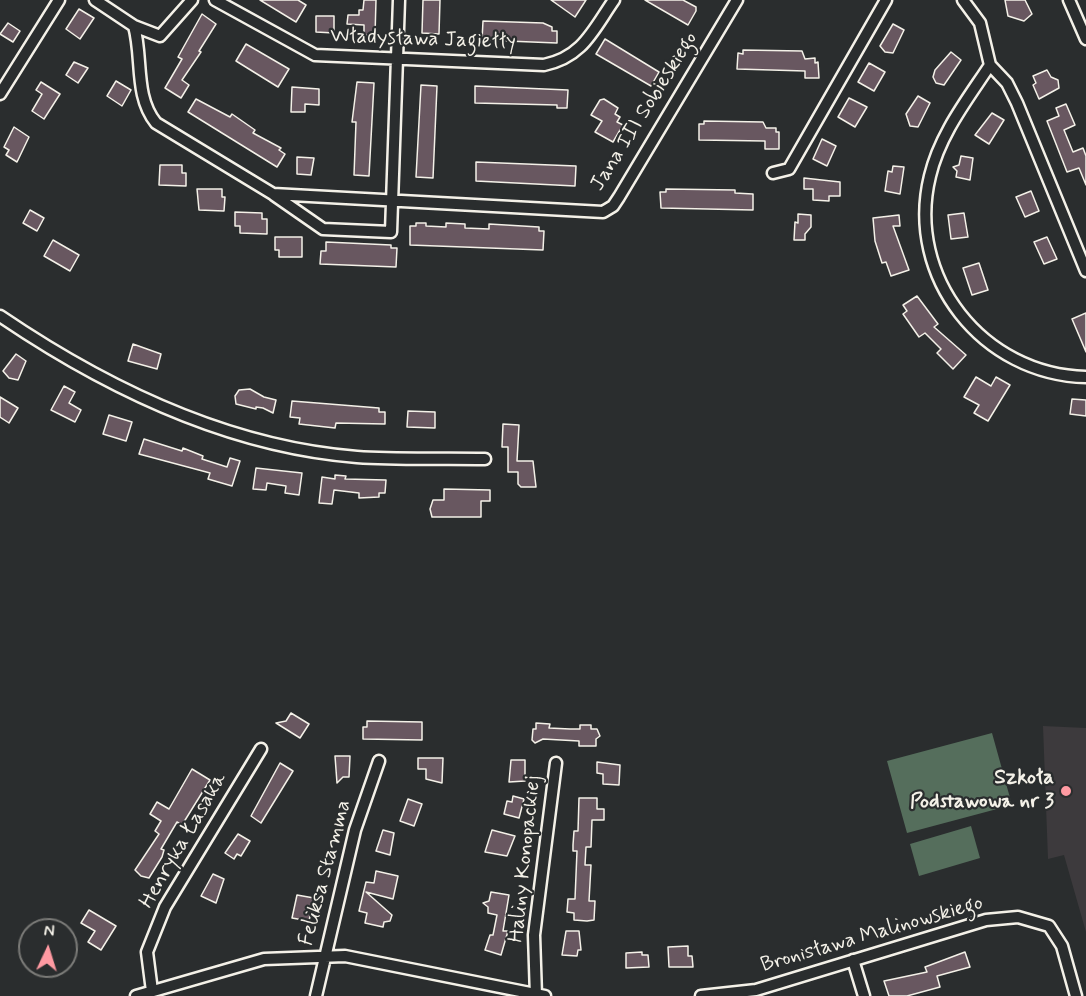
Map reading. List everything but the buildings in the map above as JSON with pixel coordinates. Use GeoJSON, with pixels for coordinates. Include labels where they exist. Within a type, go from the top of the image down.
{"type":"FeatureCollection","features":[{"type":"Feature","properties":{"kind":"street"},"geometry":{"type":"LineString","coordinates":[[0,94],[59,0]]}},
{"type":"Feature","properties":{"kind":"street"},"geometry":{"type":"LineString","coordinates":[[95,0],[134,26],[160,36],[192,0]]}},
{"type":"Feature","properties":{"kind":"street","name":"Władysława Jagiełły"},"geometry":{"type":"LineString","coordinates":[[215,0],[301,50],[315,55],[544,65],[578,51],[614,0]]}},
{"type":"Feature","properties":{"kind":"street"},"geometry":{"type":"LineString","coordinates":[[134,26],[147,113],[156,123],[273,194],[323,229],[391,232],[399,0]]}},
{"type":"Feature","properties":{"kind":"street","name":"Jana III Sobieskiego"},"geometry":{"type":"LineString","coordinates":[[391,199],[603,212],[614,206],[737,0]]}},
{"type":"Feature","properties":{"kind":"street"},"geometry":{"type":"LineString","coordinates":[[773,173],[789,169],[886,0]]}},
{"type":"Feature","properties":{"kind":"street"},"geometry":{"type":"LineString","coordinates":[[963,0],[980,22],[990,65],[1007,82],[1086,271]]}},
{"type":"Feature","properties":{"kind":"street"},"geometry":{"type":"LineString","coordinates":[[1069,0],[1086,39]]}},
{"type":"Feature","properties":{"kind":"street"},"geometry":{"type":"LineString","coordinates":[[990,65],[952,122],[937,150],[925,206],[925,230],[931,260],[961,317],[999,351],[1046,372],[1086,377]]}},
{"type":"Feature","properties":{"kind":"street"},"geometry":{"type":"LineString","coordinates":[[273,194],[391,199]]}},
{"type":"Feature","properties":{"kind":"street"},"geometry":{"type":"LineString","coordinates":[[2,321],[72,362],[172,412],[257,440],[356,457],[485,459]]}},
{"type":"Feature","properties":{"kind":"street","name":"Henryka Łasaka"},"geometry":{"type":"LineString","coordinates":[[152,992],[147,952],[165,907],[261,749]]}},
{"type":"Feature","properties":{"kind":"street","name":"Feliksa Stamma"},"geometry":{"type":"LineString","coordinates":[[316,996],[323,958],[355,830],[379,761]]}},
{"type":"Feature","properties":{"kind":"street","name":"Haliny Konopackiej"},"geometry":{"type":"LineString","coordinates":[[536,996],[534,935],[556,763]]}},
{"type":"Feature","properties":{"kind":"street","name":"Bronisława Malinowskiego"},"geometry":{"type":"LineString","coordinates":[[701,996],[757,993],[853,960],[986,920],[1018,917],[1049,926],[1062,946],[1076,996]]}},
{"type":"Feature","properties":{"kind":"street"},"geometry":{"type":"LineString","coordinates":[[136,996],[264,959],[345,956],[545,996]]}},
{"type":"Feature","properties":{"kind":"street"},"geometry":{"type":"LineString","coordinates":[[853,960],[864,996]]}},
{"type":"Feature","properties":{"kind":"shaded area","name":"Szkoła Podstawowa nr 3"},"geometry":{"type":"Polygon","coordinates":[[[1043,726],[1086,728],[1086,932],[1064,855],[1048,859],[1043,726]]]}},
{"type":"Feature","properties":{"kind":"green space"},"geometry":{"type":"Polygon","coordinates":[[[992,733],[1012,805],[907,833],[887,761],[992,733]]]}},
{"type":"Feature","properties":{"kind":"green space"},"geometry":{"type":"Polygon","coordinates":[[[971,826],[980,858],[919,876],[910,844],[971,826]]]}},
{"type":"Feature","properties":{"kind":"place","name":"Szkoła Podstawowa nr 3"},"geometry":{"type":"Point","coordinates":[1066,791]}}]}
